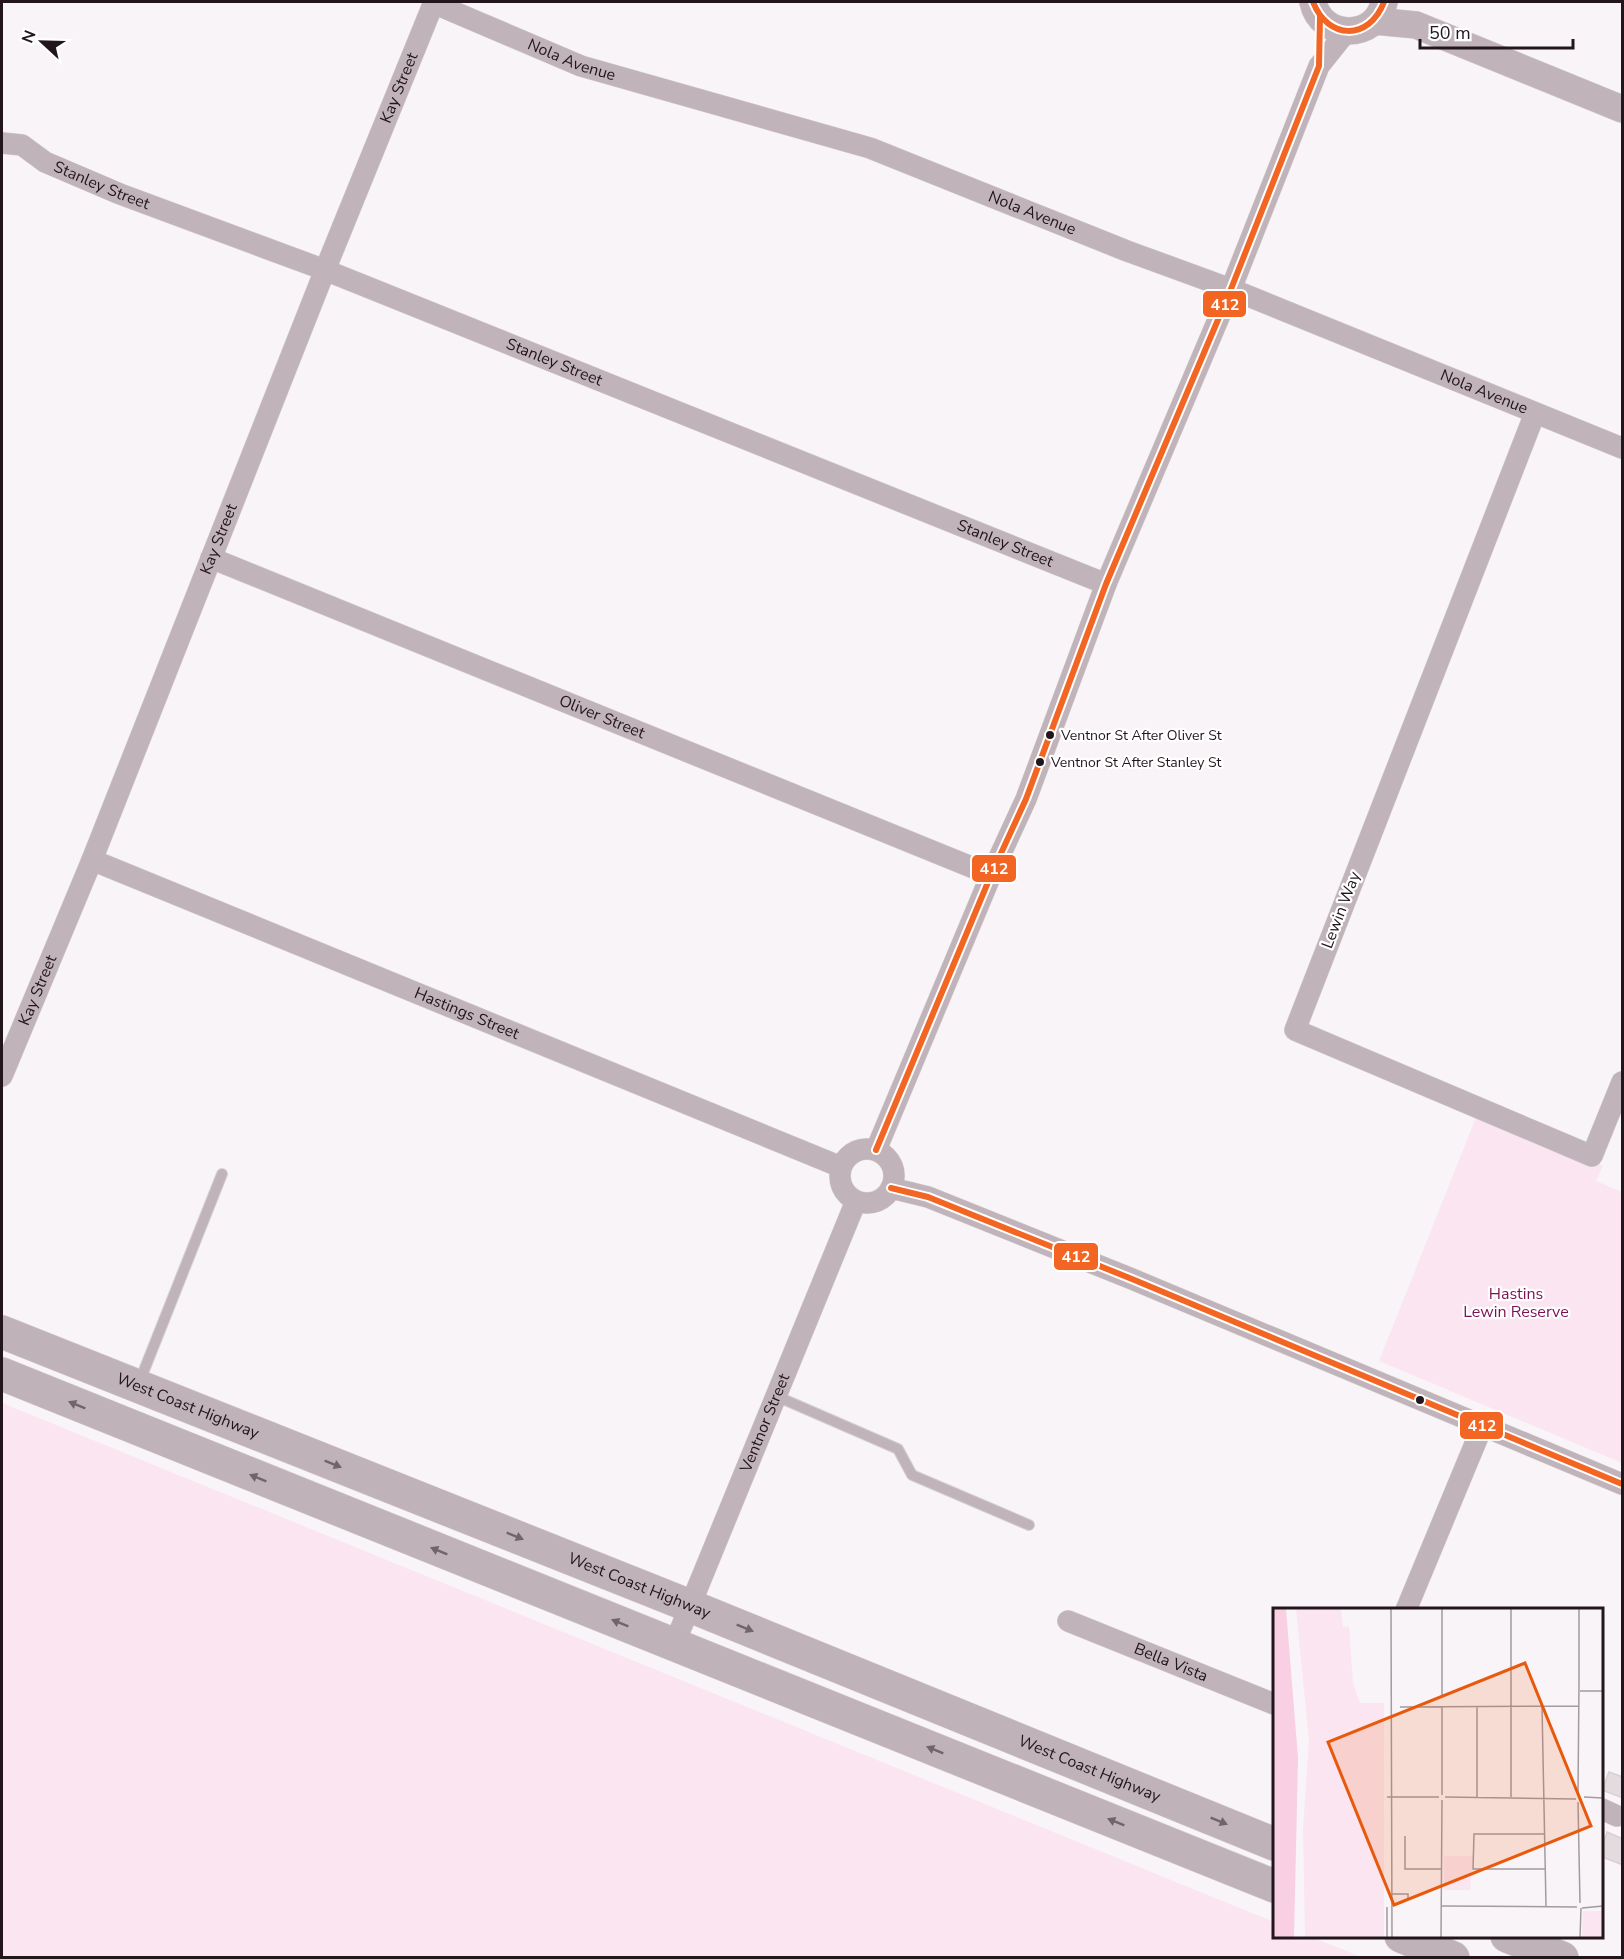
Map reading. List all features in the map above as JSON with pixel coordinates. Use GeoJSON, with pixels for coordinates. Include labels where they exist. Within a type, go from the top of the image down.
{"type":"FeatureCollection","features":[{"type":"Feature","properties":{"kind":"highway","name":"West Coast Highway"},"geometry":{"type":"LineString","coordinates":[[14,1337],[690,1606],[1273,1843]]}},
{"type":"Feature","properties":{"kind":"highway"},"geometry":{"type":"LineString","coordinates":[[14,1337],[5,1376],[1273,1885]]}},
{"type":"Feature","properties":{"kind":"highway"},"geometry":{"type":"LineString","coordinates":[[1145,1791],[1177,1823],[1171,1844]]}},
{"type":"Feature","properties":{"kind":"highway"},"geometry":{"type":"LineString","coordinates":[[1406,1938],[1453,1958]]}},
{"type":"Feature","properties":{"kind":"highway"},"geometry":{"type":"LineString","coordinates":[[1514,1938],[1562,1958]]}},
{"type":"Feature","properties":{"kind":"street","name":"Kay Street"},"geometry":{"type":"LineString","coordinates":[[2,1076],[92,860],[325,270],[434,2]]}},
{"type":"Feature","properties":{"kind":"street","name":"Nola Avenue"},"geometry":{"type":"LineString","coordinates":[[434,2],[581,66],[870,148],[1127,251],[1231,289],[1623,448]]}},
{"type":"Feature","properties":{"kind":"street"},"geometry":{"type":"LineString","coordinates":[[1317,9],[1336,30],[1347,31],[1366,27],[1383,8],[1416,26],[1623,109]]}},
{"type":"Feature","properties":{"kind":"street"},"geometry":{"type":"LineString","coordinates":[[1317,9],[1319,66]]}},
{"type":"Feature","properties":{"kind":"street"},"geometry":{"type":"LineString","coordinates":[[876,1150],[991,875],[1026,799],[1106,584],[1231,289],[1319,66],[1347,31]]}},
{"type":"Feature","properties":{"kind":"street","name":"Stanley Street"},"geometry":{"type":"LineString","coordinates":[[2,142],[22,145],[45,162],[120,194],[325,270],[1106,584]]}},
{"type":"Feature","properties":{"kind":"street","name":"Lewin Way"},"geometry":{"type":"LineString","coordinates":[[1535,413],[1295,1030],[1592,1156],[1623,1082]]}},
{"type":"Feature","properties":{"kind":"street","name":"Oliver Street"},"geometry":{"type":"LineString","coordinates":[[211,558],[991,875]]}},
{"type":"Feature","properties":{"kind":"street","name":"Hastings Street"},"geometry":{"type":"LineString","coordinates":[[92,860],[841,1167]]}},
{"type":"Feature","properties":{"kind":"street"},"geometry":{"type":"LineString","coordinates":[[863,1149],[876,1150],[885,1155],[893,1169],[891,1188],[874,1202],[856,1201],[845,1193],[840,1181],[841,1167],[854,1152],[863,1149]]}},
{"type":"Feature","properties":{"kind":"street"},"geometry":{"type":"LineString","coordinates":[[891,1188],[928,1197],[1132,1279],[1623,1484]]}},
{"type":"Feature","properties":{"kind":"street","name":"Ventnor Street"},"geometry":{"type":"LineString","coordinates":[[674,1645],[856,1201]]}},
{"type":"Feature","properties":{"kind":"street"},"geometry":{"type":"LineString","coordinates":[[1407,1608],[1482,1427]]}},
{"type":"Feature","properties":{"kind":"street","name":"Bella Vista"},"geometry":{"type":"LineString","coordinates":[[1068,1621],[1273,1703]]}},
{"type":"Feature","properties":{"kind":"lane"},"geometry":{"type":"LineString","coordinates":[[137,1386],[222,1174]]}},
{"type":"Feature","properties":{"kind":"lane"},"geometry":{"type":"LineString","coordinates":[[776,1396],[898,1449],[912,1475],[1029,1525]]}},
{"type":"Feature","properties":{"kind":"green space","name":"Hastins Lewin Reserve"},"geometry":{"type":"Polygon","coordinates":[[[1477,1115],[1603,1166],[1596,1181],[1622,1192],[1622,1463],[1379,1361],[1477,1115]]]}},
{"type":"Feature","properties":{"kind":"green space"},"geometry":{"type":"Polygon","coordinates":[[[2,1403],[1273,1922],[1273,1938],[1314,1938],[1362,1957],[2,1957],[2,1403]]]}},
{"type":"Feature","properties":{"kind":"building"},"geometry":{"type":"Polygon","coordinates":[[[1609,1772],[1623,1777],[1623,1798],[1603,1790],[1609,1772]]]}},
{"type":"Feature","properties":{"kind":"building"},"geometry":{"type":"Polygon","coordinates":[[[1607,1832],[1623,1839],[1623,1865],[1603,1857],[1603,1844],[1607,1832]]]}},
{"type":"Feature","properties":{"kind":"transit line","name":"412"},"geometry":{"type":"LineString","coordinates":[[1313,2],[1328,24],[1349,31],[1369,24],[1384,2]]}},
{"type":"Feature","properties":{"kind":"transit line","name":"412"},"geometry":{"type":"LineString","coordinates":[[876,1150],[991,875],[1026,799],[1106,584],[1231,289],[1319,66],[1320,17]]}},
{"type":"Feature","properties":{"kind":"transit line","name":"412"},"geometry":{"type":"LineString","coordinates":[[891,1188],[928,1197],[1132,1279],[1622,1484]]}},
{"type":"Feature","properties":{"kind":"place","name":"Ventnor St After Oliver St"},"geometry":{"type":"Point","coordinates":[1050,735]}},
{"type":"Feature","properties":{"kind":"place","name":"Ventnor St After Stanley St"},"geometry":{"type":"Point","coordinates":[1040,762]}}]}
